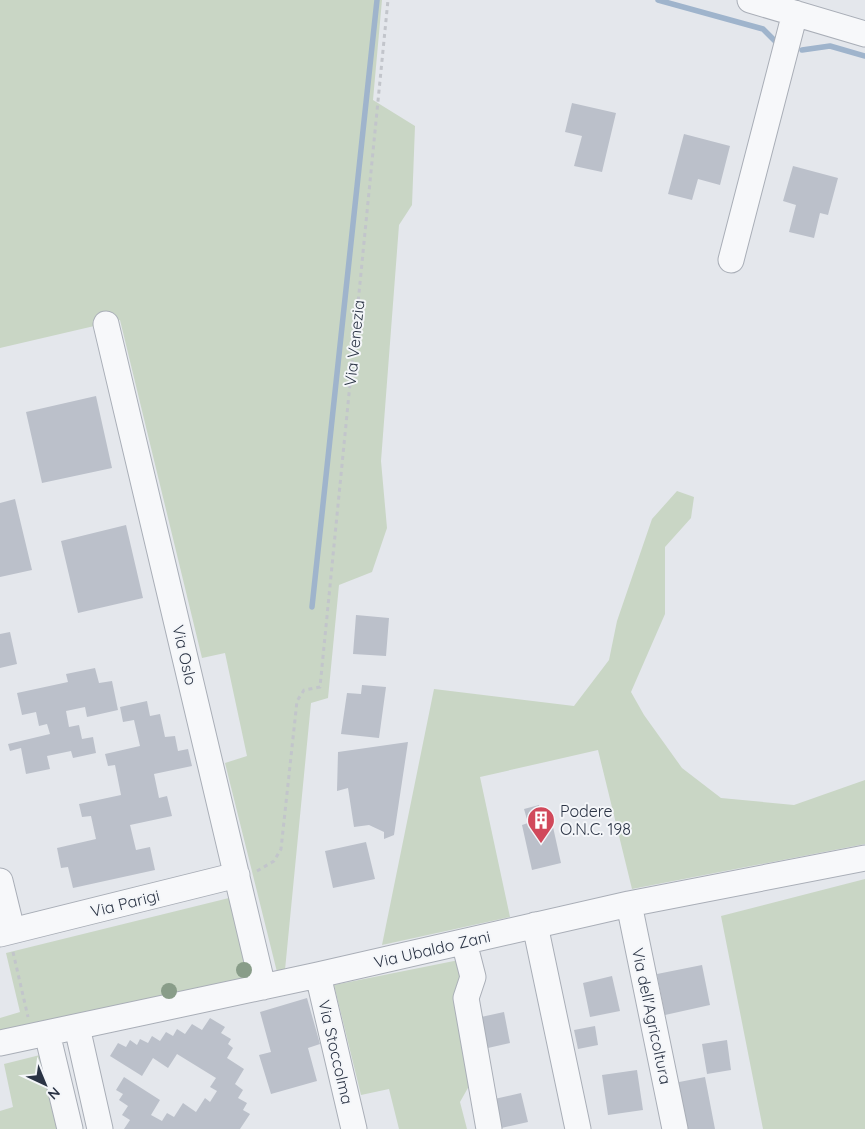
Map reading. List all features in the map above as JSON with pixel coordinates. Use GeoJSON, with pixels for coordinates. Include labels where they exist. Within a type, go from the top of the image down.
{"type":"FeatureCollection","features":[{"type":"Feature","properties":{"kind":"street"},"geometry":{"type":"LineString","coordinates":[[750,0],[865,34]]}},
{"type":"Feature","properties":{"kind":"street"},"geometry":{"type":"LineString","coordinates":[[731,260],[795,13]]}},
{"type":"Feature","properties":{"kind":"street","name":"Via Oslo"},"geometry":{"type":"LineString","coordinates":[[106,324],[264,987]]}},
{"type":"Feature","properties":{"kind":"street","name":"Via Ubaldo Zani"},"geometry":{"type":"LineString","coordinates":[[0,1043],[39,1030],[77,1026],[264,987],[629,904],[865,858]]}},
{"type":"Feature","properties":{"kind":"street","name":"Via Parigi"},"geometry":{"type":"LineString","coordinates":[[8,938],[237,875]]}},
{"type":"Feature","properties":{"kind":"street"},"geometry":{"type":"LineString","coordinates":[[0,881],[8,938]]}},
{"type":"Feature","properties":{"kind":"street","name":"Via dell'Agricoltura"},"geometry":{"type":"LineString","coordinates":[[629,904],[675,1129]]}},
{"type":"Feature","properties":{"kind":"street"},"geometry":{"type":"LineString","coordinates":[[535,925],[578,1129]]}},
{"type":"Feature","properties":{"kind":"street"},"geometry":{"type":"LineString","coordinates":[[464,942],[472,977],[466,998],[489,1129]]}},
{"type":"Feature","properties":{"kind":"street","name":"Via Stoccolma"},"geometry":{"type":"LineString","coordinates":[[318,975],[354,1129]]}},
{"type":"Feature","properties":{"kind":"street"},"geometry":{"type":"LineString","coordinates":[[77,1026],[100,1129]]}},
{"type":"Feature","properties":{"kind":"street"},"geometry":{"type":"LineString","coordinates":[[39,1030],[70,1129]]}},
{"type":"Feature","properties":{"kind":"path","name":"Via Venezia"},"geometry":{"type":"LineString","coordinates":[[237,875],[262,870],[274,861],[281,849],[297,701],[304,690],[320,687],[388,0]]}},
{"type":"Feature","properties":{"kind":"path"},"geometry":{"type":"LineString","coordinates":[[8,938],[39,1030]]}},
{"type":"Feature","properties":{"kind":"green space"},"geometry":{"type":"Polygon","coordinates":[[[0,0],[382,0],[373,100],[415,126],[412,205],[399,225],[381,461],[387,528],[372,572],[339,585],[328,698],[311,703],[285,970],[277,972],[225,763],[247,756],[225,653],[202,658],[120,320],[0,348],[0,0]]]}},
{"type":"Feature","properties":{"kind":"green space"},"geometry":{"type":"Polygon","coordinates":[[[677,491],[694,497],[691,518],[665,547],[665,614],[631,692],[644,715],[682,768],[721,798],[794,805],[865,780],[865,844],[632,889],[598,750],[480,777],[510,917],[382,945],[434,689],[574,706],[609,660],[617,621],[652,519],[677,491]]]}},
{"type":"Feature","properties":{"kind":"green space"},"geometry":{"type":"Polygon","coordinates":[[[865,879],[865,1129],[763,1129],[721,916],[865,879]]]}},
{"type":"Feature","properties":{"kind":"green space"},"geometry":{"type":"Polygon","coordinates":[[[229,898],[248,978],[0,1031],[0,1018],[20,1012],[6,953],[229,898]]]}},
{"type":"Feature","properties":{"kind":"green space"},"geometry":{"type":"Polygon","coordinates":[[[459,960],[473,1079],[460,1102],[467,1129],[399,1129],[389,1089],[361,1095],[334,985],[459,960]]]}},
{"type":"Feature","properties":{"kind":"green space"},"geometry":{"type":"Polygon","coordinates":[[[40,1055],[62,1129],[0,1129],[0,1111],[13,1107],[4,1064],[40,1055]]]}},
{"type":"Feature","properties":{"kind":"building"},"geometry":{"type":"Polygon","coordinates":[[[572,103],[616,113],[602,172],[574,166],[582,136],[565,132],[572,103]]]}},
{"type":"Feature","properties":{"kind":"building"},"geometry":{"type":"Polygon","coordinates":[[[684,134],[730,146],[720,185],[698,179],[692,200],[668,194],[684,134]]]}},
{"type":"Feature","properties":{"kind":"building"},"geometry":{"type":"Polygon","coordinates":[[[793,166],[838,178],[828,215],[820,213],[814,238],[789,232],[796,205],[783,201],[793,166]]]}},
{"type":"Feature","properties":{"kind":"building"},"geometry":{"type":"Polygon","coordinates":[[[96,396],[112,468],[42,483],[26,412],[96,396]]]}},
{"type":"Feature","properties":{"kind":"building"},"geometry":{"type":"Polygon","coordinates":[[[15,499],[32,570],[0,577],[0,503],[15,499]]]}},
{"type":"Feature","properties":{"kind":"building"},"geometry":{"type":"Polygon","coordinates":[[[126,525],[143,598],[78,613],[61,541],[126,525]]]}},
{"type":"Feature","properties":{"kind":"building"},"geometry":{"type":"Polygon","coordinates":[[[356,615],[389,618],[386,656],[353,654],[356,615]]]}},
{"type":"Feature","properties":{"kind":"building"},"geometry":{"type":"Polygon","coordinates":[[[10,632],[17,664],[0,668],[0,634],[10,632]]]}},
{"type":"Feature","properties":{"kind":"building"},"geometry":{"type":"Polygon","coordinates":[[[95,668],[99,683],[112,681],[118,710],[87,717],[85,707],[66,711],[69,727],[79,725],[82,739],[93,737],[96,753],[73,758],[71,751],[47,756],[50,769],[26,774],[21,748],[10,751],[8,744],[50,734],[47,724],[39,726],[36,712],[22,715],[17,693],[68,682],[66,674],[95,668]]]}},
{"type":"Feature","properties":{"kind":"building"},"geometry":{"type":"Polygon","coordinates":[[[362,685],[386,687],[379,738],[341,734],[347,693],[361,694],[362,685]]]}},
{"type":"Feature","properties":{"kind":"building"},"geometry":{"type":"Polygon","coordinates":[[[147,701],[150,716],[160,714],[165,737],[175,736],[178,751],[188,749],[192,766],[154,774],[159,798],[167,796],[172,816],[130,825],[136,850],[150,847],[155,870],[73,888],[68,867],[61,868],[57,848],[96,839],[91,816],[82,817],[79,804],[121,795],[115,765],[108,766],[105,754],[140,746],[134,720],[123,722],[120,707],[147,701]]]}},
{"type":"Feature","properties":{"kind":"building"},"geometry":{"type":"Polygon","coordinates":[[[408,742],[394,835],[384,839],[384,832],[369,825],[354,827],[348,788],[337,791],[338,752],[408,742]]]}},
{"type":"Feature","properties":{"kind":"building","name":"Podere O.N.C. 198"},"geometry":{"type":"Polygon","coordinates":[[[539,805],[542,819],[551,818],[561,863],[532,870],[522,825],[528,823],[524,809],[539,805]]]}},
{"type":"Feature","properties":{"kind":"building"},"geometry":{"type":"Polygon","coordinates":[[[366,842],[375,879],[333,888],[325,851],[366,842]]]}},
{"type":"Feature","properties":{"kind":"building"},"geometry":{"type":"Polygon","coordinates":[[[702,965],[710,1005],[665,1015],[657,974],[702,965]]]}},
{"type":"Feature","properties":{"kind":"building"},"geometry":{"type":"Polygon","coordinates":[[[612,976],[620,1011],[590,1017],[583,983],[612,976]]]}},
{"type":"Feature","properties":{"kind":"building"},"geometry":{"type":"Polygon","coordinates":[[[307,998],[320,1044],[308,1048],[317,1081],[271,1094],[259,1055],[271,1052],[260,1012],[307,998]]]}},
{"type":"Feature","properties":{"kind":"building"},"geometry":{"type":"Polygon","coordinates":[[[504,1012],[510,1043],[479,1050],[472,1019],[504,1012]]]}},
{"type":"Feature","properties":{"kind":"building"},"geometry":{"type":"Polygon","coordinates":[[[210,1018],[225,1027],[221,1033],[231,1039],[228,1044],[233,1048],[227,1058],[244,1069],[235,1084],[243,1090],[238,1098],[247,1103],[243,1110],[250,1114],[240,1129],[124,1129],[130,1120],[122,1115],[128,1106],[119,1100],[123,1094],[116,1090],[124,1077],[160,1100],[151,1115],[162,1121],[167,1113],[174,1117],[183,1103],[196,1112],[205,1098],[210,1102],[217,1091],[210,1087],[216,1078],[177,1054],[168,1068],[153,1058],[142,1076],[110,1056],[118,1043],[126,1047],[130,1040],[137,1045],[140,1039],[148,1043],[152,1036],[160,1041],[166,1032],[173,1036],[177,1029],[185,1034],[192,1024],[202,1030],[210,1018]]]}},
{"type":"Feature","properties":{"kind":"building"},"geometry":{"type":"Polygon","coordinates":[[[595,1026],[598,1045],[578,1049],[574,1030],[595,1026]]]}},
{"type":"Feature","properties":{"kind":"building"},"geometry":{"type":"Polygon","coordinates":[[[727,1040],[731,1070],[707,1074],[702,1044],[727,1040]]]}},
{"type":"Feature","properties":{"kind":"building"},"geometry":{"type":"Polygon","coordinates":[[[637,1070],[643,1110],[608,1115],[602,1075],[637,1070]]]}},
{"type":"Feature","properties":{"kind":"building"},"geometry":{"type":"Polygon","coordinates":[[[705,1077],[715,1129],[683,1129],[674,1083],[705,1077]]]}},
{"type":"Feature","properties":{"kind":"building"},"geometry":{"type":"Polygon","coordinates":[[[521,1093],[528,1122],[497,1129],[490,1100],[521,1093]]]}},
{"type":"Feature","properties":{"kind":"waterway"},"geometry":{"type":"LineString","coordinates":[[312,607],[377,0]]}},
{"type":"Feature","properties":{"kind":"waterway"},"geometry":{"type":"LineString","coordinates":[[658,0],[763,29],[777,43]]}},
{"type":"Feature","properties":{"kind":"waterway"},"geometry":{"type":"LineString","coordinates":[[802,50],[830,46],[865,56]]}},
{"type":"Feature","properties":{"kind":"place","name":"Podere O.N.C. 198"},"geometry":{"type":"Point","coordinates":[541,844]}}]}
